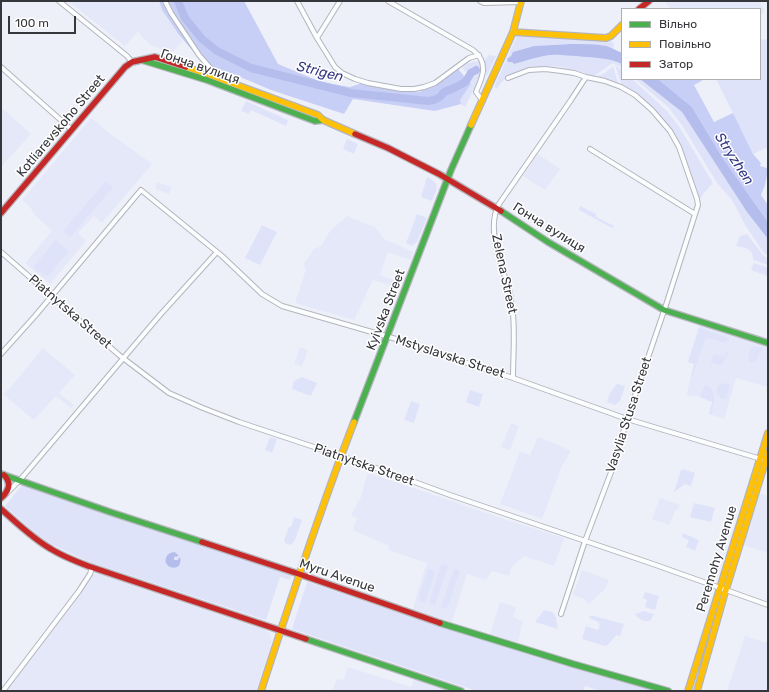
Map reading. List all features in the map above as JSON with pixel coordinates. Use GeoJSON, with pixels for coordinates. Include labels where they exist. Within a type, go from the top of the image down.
{"type":"FeatureCollection","features":[{"type":"Feature","properties":{"kind":"main road","name":"Kyivska Street"},"geometry":{"type":"LineString","coordinates":[[262,691],[298,574],[341,456],[448,179],[513,32],[521,1]]}},
{"type":"Feature","properties":{"kind":"main road"},"geometry":{"type":"LineString","coordinates":[[640,8],[649,1]]}},
{"type":"Feature","properties":{"kind":"main road"},"geometry":{"type":"LineString","coordinates":[[513,32],[606,38],[611,36],[621,26]]}},
{"type":"Feature","properties":{"kind":"main road","name":"Гонча вулиця"},"geometry":{"type":"LineString","coordinates":[[140,59],[154,57],[213,76],[318,115],[323,120],[388,148],[448,179],[497,208],[548,242],[664,310],[768,343]]}},
{"type":"Feature","properties":{"kind":"main road","name":"Kotliarevskoho Street"},"geometry":{"type":"LineString","coordinates":[[1,213],[125,67],[140,59]]}},
{"type":"Feature","properties":{"kind":"main road","name":"Гонча вулиця"},"geometry":{"type":"LineString","coordinates":[[140,59],[207,80],[315,121],[323,120]]}},
{"type":"Feature","properties":{"kind":"main road","name":"Peremohy Avenue"},"geometry":{"type":"LineString","coordinates":[[764,461],[768,433]]}},
{"type":"Feature","properties":{"kind":"main road","name":"Peremohy Avenue"},"geometry":{"type":"LineString","coordinates":[[688,690],[723,589],[764,461],[768,453]]}},
{"type":"Feature","properties":{"kind":"main road"},"geometry":{"type":"LineString","coordinates":[[2,474],[9,482],[4,496]]}},
{"type":"Feature","properties":{"kind":"main road","name":"Myru Avenue"},"geometry":{"type":"LineString","coordinates":[[2,474],[433,621],[668,691]]}},
{"type":"Feature","properties":{"kind":"main road"},"geometry":{"type":"LineString","coordinates":[[1,509],[29,533],[51,549],[92,568],[461,691]]}},
{"type":"Feature","properties":{"kind":"main road","name":"Peremohy Avenue"},"geometry":{"type":"LineString","coordinates":[[697,691],[723,589]]}},
{"type":"Feature","properties":{"kind":"street"},"geometry":{"type":"LineString","coordinates":[[59,1],[127,56],[132,62]]}},
{"type":"Feature","properties":{"kind":"street","name":"Гонча вулиця"},"geometry":{"type":"LineString","coordinates":[[165,1],[170,13],[199,55],[212,70],[213,76]]}},
{"type":"Feature","properties":{"kind":"street"},"geometry":{"type":"LineString","coordinates":[[297,1],[335,67],[342,73],[368,83],[401,89],[424,88],[435,83],[469,58],[479,55]]}},
{"type":"Feature","properties":{"kind":"street"},"geometry":{"type":"LineString","coordinates":[[317,38],[340,1]]}},
{"type":"Feature","properties":{"kind":"street"},"geometry":{"type":"LineString","coordinates":[[388,1],[474,50],[479,55],[483,67],[476,92],[482,100]]}},
{"type":"Feature","properties":{"kind":"street"},"geometry":{"type":"LineString","coordinates":[[480,1],[484,3],[521,1]]}},
{"type":"Feature","properties":{"kind":"street"},"geometry":{"type":"LineString","coordinates":[[1,67],[72,130]]}},
{"type":"Feature","properties":{"kind":"street","name":"Vasylia Stusa Street"},"geometry":{"type":"LineString","coordinates":[[508,78],[529,70],[545,69],[574,72],[586,78],[621,87],[635,95],[652,110],[670,131],[679,147],[698,205],[627,419],[613,467],[585,541],[561,614]]}},
{"type":"Feature","properties":{"kind":"street","name":"Zelena Street"},"geometry":{"type":"LineString","coordinates":[[513,378],[513,314],[510,294],[494,235],[494,213],[586,78]]}},
{"type":"Feature","properties":{"kind":"street"},"geometry":{"type":"LineString","coordinates":[[590,150],[695,214]]}},
{"type":"Feature","properties":{"kind":"street","name":"Mstyslavska Street"},"geometry":{"type":"LineString","coordinates":[[52,296],[141,190],[216,252],[262,294],[282,306],[388,336],[513,378],[627,419],[764,461]]}},
{"type":"Feature","properties":{"kind":"street","name":"Piatnytska Street"},"geometry":{"type":"LineString","coordinates":[[1,252],[123,358],[169,393],[239,422],[372,466],[450,495],[768,605]]}},
{"type":"Feature","properties":{"kind":"street"},"geometry":{"type":"LineString","coordinates":[[4,496],[20,480],[189,281],[216,252]]}},
{"type":"Feature","properties":{"kind":"street"},"geometry":{"type":"LineString","coordinates":[[1,354],[52,296]]}},
{"type":"Feature","properties":{"kind":"street"},"geometry":{"type":"LineString","coordinates":[[3,691],[79,591],[90,574],[92,568]]}},
{"type":"Feature","properties":{"kind":"shaded area"},"geometry":{"type":"Polygon","coordinates":[[[68,1],[159,1],[162,10],[183,42],[171,53],[151,45],[138,32],[125,46],[68,1]]]}},
{"type":"Feature","properties":{"kind":"shaded area"},"geometry":{"type":"Polygon","coordinates":[[[159,1],[244,1],[278,64],[321,82],[350,87],[362,83],[419,92],[443,80],[458,69],[471,84],[460,100],[461,104],[435,111],[353,99],[344,114],[271,90],[233,74],[205,65],[179,35],[162,10],[159,1]]]}},
{"type":"Feature","properties":{"kind":"shaded area"},"geometry":{"type":"Polygon","coordinates":[[[665,1],[759,1],[765,11],[761,15],[761,8],[669,8],[665,1]]]}},
{"type":"Feature","properties":{"kind":"shaded area"},"geometry":{"type":"Polygon","coordinates":[[[517,36],[611,41],[614,44],[613,49],[607,46],[571,44],[534,46],[513,52],[507,59],[509,62],[514,64],[551,55],[599,58],[621,64],[621,67],[613,63],[594,76],[565,68],[546,66],[532,69],[504,80],[497,89],[494,87],[517,36]]]}},
{"type":"Feature","properties":{"kind":"shaded area"},"geometry":{"type":"Polygon","coordinates":[[[761,39],[768,40],[768,150],[766,148],[753,154],[716,80],[761,80],[761,39]]]}},
{"type":"Feature","properties":{"kind":"shaded area"},"geometry":{"type":"Polygon","coordinates":[[[594,44],[607,46],[621,53],[621,64],[605,59],[557,55],[542,56],[514,64],[512,62],[508,62],[507,59],[513,52],[534,46],[594,44]]]}},
{"type":"Feature","properties":{"kind":"shaded area"},"geometry":{"type":"Polygon","coordinates":[[[489,55],[496,56],[487,76],[484,61],[489,55]]]}},
{"type":"Feature","properties":{"kind":"shaded area"},"geometry":{"type":"Polygon","coordinates":[[[477,61],[482,65],[482,72],[465,107],[461,104],[460,100],[471,84],[467,79],[472,75],[474,77],[476,76],[477,74],[474,66],[471,67],[471,72],[468,74],[462,68],[468,63],[477,61]]]}},
{"type":"Feature","properties":{"kind":"shaded area"},"geometry":{"type":"Polygon","coordinates":[[[615,65],[621,69],[621,80],[633,80],[667,111],[680,128],[713,183],[699,201],[686,159],[672,130],[622,86],[615,65]]]}},
{"type":"Feature","properties":{"kind":"shaded area"},"geometry":{"type":"Polygon","coordinates":[[[613,66],[618,83],[597,76],[605,73],[613,66]]]}},
{"type":"Feature","properties":{"kind":"shaded area"},"geometry":{"type":"Polygon","coordinates":[[[636,80],[641,80],[682,112],[747,211],[768,239],[768,255],[764,253],[745,225],[732,200],[717,183],[682,125],[668,107],[636,80]]]}},
{"type":"Feature","properties":{"kind":"shaded area"},"geometry":{"type":"Polygon","coordinates":[[[641,80],[659,80],[692,107],[722,157],[768,222],[768,239],[747,212],[682,112],[641,80]]]}},
{"type":"Feature","properties":{"kind":"shaded area"},"geometry":{"type":"Polygon","coordinates":[[[659,80],[703,80],[694,85],[714,122],[733,113],[753,154],[761,163],[760,166],[767,168],[768,170],[761,195],[768,205],[768,222],[722,157],[692,107],[659,80]]]}},
{"type":"Feature","properties":{"kind":"shaded area"},"geometry":{"type":"Polygon","coordinates":[[[246,101],[288,120],[286,126],[251,110],[249,114],[241,111],[246,101]]]}},
{"type":"Feature","properties":{"kind":"shaded area"},"geometry":{"type":"Polygon","coordinates":[[[1,107],[31,134],[1,167],[1,107]]]}},
{"type":"Feature","properties":{"kind":"shaded area"},"geometry":{"type":"Polygon","coordinates":[[[91,118],[152,164],[102,223],[94,216],[78,233],[86,241],[50,284],[25,263],[52,231],[22,200],[91,118]]]}},
{"type":"Feature","properties":{"kind":"shaded area"},"geometry":{"type":"Polygon","coordinates":[[[347,139],[358,144],[354,154],[343,149],[347,139]]]}},
{"type":"Feature","properties":{"kind":"shaded area"},"geometry":{"type":"Polygon","coordinates":[[[538,154],[560,169],[545,190],[523,176],[538,154]]]}},
{"type":"Feature","properties":{"kind":"shaded area"},"geometry":{"type":"Polygon","coordinates":[[[427,177],[434,182],[437,187],[432,201],[421,197],[427,177]]]}},
{"type":"Feature","properties":{"kind":"shaded area"},"geometry":{"type":"Polygon","coordinates":[[[106,181],[113,187],[70,237],[63,231],[106,181]]]}},
{"type":"Feature","properties":{"kind":"shaded area"},"geometry":{"type":"Polygon","coordinates":[[[157,182],[172,187],[169,194],[155,189],[157,182]]]}},
{"type":"Feature","properties":{"kind":"shaded area"},"geometry":{"type":"Polygon","coordinates":[[[580,206],[596,214],[596,217],[614,226],[612,228],[579,210],[580,206]]]}},
{"type":"Feature","properties":{"kind":"shaded area"},"geometry":{"type":"Polygon","coordinates":[[[417,214],[427,218],[417,242],[412,246],[406,243],[417,214]]]}},
{"type":"Feature","properties":{"kind":"shaded area"},"geometry":{"type":"Polygon","coordinates":[[[347,216],[375,227],[384,239],[413,252],[411,260],[388,252],[380,275],[401,283],[400,288],[373,280],[354,320],[295,303],[306,269],[303,265],[314,249],[321,246],[330,231],[347,216]]]}},
{"type":"Feature","properties":{"kind":"shaded area"},"geometry":{"type":"Polygon","coordinates":[[[262,225],[277,232],[260,265],[245,258],[262,225]]]}},
{"type":"Feature","properties":{"kind":"shaded area"},"geometry":{"type":"Polygon","coordinates":[[[747,234],[763,255],[768,259],[768,265],[753,260],[750,250],[736,246],[740,236],[747,234]]]}},
{"type":"Feature","properties":{"kind":"shaded area"},"geometry":{"type":"Polygon","coordinates":[[[56,240],[67,249],[68,252],[49,275],[45,276],[35,269],[34,266],[56,240]]]}},
{"type":"Feature","properties":{"kind":"shaded area"},"geometry":{"type":"Polygon","coordinates":[[[754,263],[768,268],[768,276],[753,271],[751,269],[754,263]]]}},
{"type":"Feature","properties":{"kind":"shaded area"},"geometry":{"type":"Polygon","coordinates":[[[700,324],[768,346],[768,387],[736,378],[724,419],[709,413],[712,402],[697,396],[687,395],[694,364],[688,362],[700,324]]]}},
{"type":"Feature","properties":{"kind":"shaded area"},"geometry":{"type":"Polygon","coordinates":[[[699,328],[729,338],[725,343],[706,337],[692,377],[694,364],[688,362],[699,328]]]}},
{"type":"Feature","properties":{"kind":"shaded area"},"geometry":{"type":"Polygon","coordinates":[[[753,346],[763,348],[756,361],[752,363],[749,361],[748,357],[753,346]]]}},
{"type":"Feature","properties":{"kind":"shaded area"},"geometry":{"type":"Polygon","coordinates":[[[300,347],[308,350],[302,367],[294,364],[300,347]]]}},
{"type":"Feature","properties":{"kind":"shaded area"},"geometry":{"type":"Polygon","coordinates":[[[43,348],[75,375],[59,393],[74,405],[71,408],[56,396],[34,420],[3,394],[10,388],[43,348]]]}},
{"type":"Feature","properties":{"kind":"shaded area"},"geometry":{"type":"Polygon","coordinates":[[[726,352],[728,352],[721,365],[712,363],[709,369],[714,354],[724,357],[726,352]]]}},
{"type":"Feature","properties":{"kind":"shaded area"},"geometry":{"type":"Polygon","coordinates":[[[302,377],[317,383],[311,396],[292,389],[294,381],[302,377]]]}},
{"type":"Feature","properties":{"kind":"shaded area"},"geometry":{"type":"Polygon","coordinates":[[[725,383],[730,385],[726,399],[719,397],[717,392],[718,386],[725,383]]]}},
{"type":"Feature","properties":{"kind":"shaded area"},"geometry":{"type":"Polygon","coordinates":[[[617,384],[625,386],[620,401],[615,405],[607,402],[610,393],[617,384]]]}},
{"type":"Feature","properties":{"kind":"shaded area"},"geometry":{"type":"Polygon","coordinates":[[[705,385],[710,387],[714,396],[712,415],[709,413],[712,402],[700,397],[705,385]]]}},
{"type":"Feature","properties":{"kind":"shaded area"},"geometry":{"type":"Polygon","coordinates":[[[470,390],[483,394],[479,407],[466,402],[470,390]]]}},
{"type":"Feature","properties":{"kind":"shaded area"},"geometry":{"type":"Polygon","coordinates":[[[411,401],[420,404],[414,423],[404,420],[411,401]]]}},
{"type":"Feature","properties":{"kind":"shaded area"},"geometry":{"type":"Polygon","coordinates":[[[511,423],[519,426],[510,450],[501,447],[511,423]]]}},
{"type":"Feature","properties":{"kind":"shaded area"},"geometry":{"type":"Polygon","coordinates":[[[270,437],[277,439],[272,453],[265,450],[270,437]]]}},
{"type":"Feature","properties":{"kind":"shaded area"},"geometry":{"type":"Polygon","coordinates":[[[538,437],[571,451],[562,466],[542,519],[500,504],[520,451],[530,455],[538,437]]]}},
{"type":"Feature","properties":{"kind":"shaded area"},"geometry":{"type":"Polygon","coordinates":[[[683,469],[695,473],[691,486],[685,484],[674,492],[681,470],[683,469]]]}},
{"type":"Feature","properties":{"kind":"shaded area"},"geometry":{"type":"Polygon","coordinates":[[[367,474],[372,474],[564,538],[554,566],[524,556],[511,568],[509,576],[492,571],[486,580],[467,574],[452,622],[413,609],[427,563],[388,550],[389,546],[353,530],[357,518],[351,515],[361,497],[367,474]]]}},
{"type":"Feature","properties":{"kind":"shaded area"},"geometry":{"type":"Polygon","coordinates":[[[22,485],[291,575],[290,580],[280,577],[266,620],[90,562],[45,540],[5,506],[22,485]]]}},
{"type":"Feature","properties":{"kind":"shaded area"},"geometry":{"type":"Polygon","coordinates":[[[759,493],[768,496],[768,553],[743,545],[759,493]]]}},
{"type":"Feature","properties":{"kind":"shaded area"},"geometry":{"type":"Polygon","coordinates":[[[660,498],[680,505],[678,509],[676,509],[669,525],[652,519],[660,498]]]}},
{"type":"Feature","properties":{"kind":"shaded area"},"geometry":{"type":"Polygon","coordinates":[[[694,503],[715,508],[711,522],[690,517],[694,503]]]}},
{"type":"Feature","properties":{"kind":"shaded area"},"geometry":{"type":"Polygon","coordinates":[[[294,517],[302,520],[295,540],[291,545],[285,543],[284,540],[289,527],[291,527],[294,517]]]}},
{"type":"Feature","properties":{"kind":"shaded area"},"geometry":{"type":"Polygon","coordinates":[[[683,533],[699,540],[695,551],[686,547],[689,540],[682,537],[683,533]]]}},
{"type":"Feature","properties":{"kind":"shaded area"},"geometry":{"type":"Polygon","coordinates":[[[174,552],[179,556],[174,557],[174,560],[178,560],[180,557],[180,562],[179,565],[173,568],[167,565],[166,558],[170,553],[174,552]]]}},
{"type":"Feature","properties":{"kind":"shaded area"},"geometry":{"type":"Polygon","coordinates":[[[441,564],[448,566],[435,605],[429,603],[441,564]]]}},
{"type":"Feature","properties":{"kind":"shaded area"},"geometry":{"type":"Polygon","coordinates":[[[428,569],[433,570],[435,573],[425,603],[420,601],[419,596],[428,569]]]}},
{"type":"Feature","properties":{"kind":"shaded area"},"geometry":{"type":"Polygon","coordinates":[[[454,569],[460,571],[447,609],[441,607],[454,569]]]}},
{"type":"Feature","properties":{"kind":"shaded area"},"geometry":{"type":"Polygon","coordinates":[[[582,570],[609,580],[605,589],[589,604],[584,599],[573,595],[582,570]]]}},
{"type":"Feature","properties":{"kind":"shaded area"},"geometry":{"type":"Polygon","coordinates":[[[96,573],[263,629],[269,633],[272,642],[256,691],[5,691],[92,575],[96,573]]]}},
{"type":"Feature","properties":{"kind":"shaded area"},"geometry":{"type":"Polygon","coordinates":[[[307,582],[546,660],[656,691],[600,691],[585,686],[583,691],[477,691],[292,629],[307,582]]]}},
{"type":"Feature","properties":{"kind":"shaded area"},"geometry":{"type":"Polygon","coordinates":[[[645,592],[659,596],[655,610],[645,607],[647,600],[643,598],[645,592]]]}},
{"type":"Feature","properties":{"kind":"shaded area"},"geometry":{"type":"Polygon","coordinates":[[[500,602],[516,607],[513,617],[523,621],[518,642],[490,634],[500,602]]]}},
{"type":"Feature","properties":{"kind":"shaded area"},"geometry":{"type":"Polygon","coordinates":[[[544,610],[552,612],[556,616],[558,629],[535,622],[544,610]]]}},
{"type":"Feature","properties":{"kind":"shaded area"},"geometry":{"type":"Polygon","coordinates":[[[644,611],[654,614],[651,620],[643,621],[635,614],[644,611]]]}},
{"type":"Feature","properties":{"kind":"shaded area"},"geometry":{"type":"Polygon","coordinates":[[[590,616],[624,624],[620,636],[616,635],[608,645],[605,646],[582,639],[586,626],[598,630],[600,625],[598,622],[589,618],[590,616]]]}},
{"type":"Feature","properties":{"kind":"shaded area"},"geometry":{"type":"Polygon","coordinates":[[[745,636],[766,643],[768,639],[768,691],[727,691],[745,636]]]}},
{"type":"Feature","properties":{"kind":"shaded area"},"geometry":{"type":"Polygon","coordinates":[[[348,667],[411,687],[414,679],[450,691],[332,691],[337,679],[344,680],[348,667]]]}},
{"type":"Feature","properties":{"kind":"waterway","name":"Strigen"},"geometry":{"type":"LineString","coordinates":[[178,1],[185,18],[202,39],[217,51],[251,68],[351,93],[428,101],[434,100],[440,97],[444,92],[462,84],[471,73],[476,70]]}},
{"type":"Feature","properties":{"kind":"traffic: fast"},"geometry":{"type":"LineString","coordinates":[[142,60],[207,80],[315,121],[323,120]]}},
{"type":"Feature","properties":{"kind":"traffic: fast"},"geometry":{"type":"LineString","coordinates":[[354,422],[451,170],[471,125]]}},
{"type":"Feature","properties":{"kind":"traffic: fast"},"geometry":{"type":"LineString","coordinates":[[501,211],[548,242],[664,310],[768,343]]}},
{"type":"Feature","properties":{"kind":"traffic: fast"},"geometry":{"type":"LineString","coordinates":[[1,474],[202,542]]}},
{"type":"Feature","properties":{"kind":"traffic: fast"},"geometry":{"type":"LineString","coordinates":[[440,623],[573,664],[668,691]]}},
{"type":"Feature","properties":{"kind":"traffic: fast"},"geometry":{"type":"LineString","coordinates":[[306,639],[461,691]]}},
{"type":"Feature","properties":{"kind":"traffic: slow"},"geometry":{"type":"LineString","coordinates":[[471,125],[513,32],[521,1]]}},
{"type":"Feature","properties":{"kind":"traffic: slow"},"geometry":{"type":"LineString","coordinates":[[513,32],[606,38],[611,36],[621,26]]}},
{"type":"Feature","properties":{"kind":"traffic: slow"},"geometry":{"type":"LineString","coordinates":[[186,67],[318,115],[323,120],[355,134]]}},
{"type":"Feature","properties":{"kind":"traffic: slow"},"geometry":{"type":"LineString","coordinates":[[261,691],[329,488],[354,422]]}},
{"type":"Feature","properties":{"kind":"traffic: slow"},"geometry":{"type":"LineString","coordinates":[[688,691],[768,433]]}},
{"type":"Feature","properties":{"kind":"traffic: slow"},"geometry":{"type":"LineString","coordinates":[[697,691],[724,596],[768,453]]}},
{"type":"Feature","properties":{"kind":"traffic: jam"},"geometry":{"type":"LineString","coordinates":[[640,8],[649,1]]}},
{"type":"Feature","properties":{"kind":"traffic: jam"},"geometry":{"type":"LineString","coordinates":[[1,213],[125,67],[132,62],[155,57],[186,67]]}},
{"type":"Feature","properties":{"kind":"traffic: jam"},"geometry":{"type":"LineString","coordinates":[[355,134],[388,148],[439,174],[501,211]]}},
{"type":"Feature","properties":{"kind":"traffic: jam"},"geometry":{"type":"LineString","coordinates":[[1,498],[8,490],[9,484],[4,475]]}},
{"type":"Feature","properties":{"kind":"traffic: jam"},"geometry":{"type":"LineString","coordinates":[[1,509],[37,540],[55,552],[73,560],[306,639]]}},
{"type":"Feature","properties":{"kind":"traffic: jam"},"geometry":{"type":"LineString","coordinates":[[202,542],[440,623]]}},
{"type":"Feature","properties":{"kind":"water label","name":"Stryzhen"},"geometry":{"type":"Point","coordinates":[734,159]}}]}
